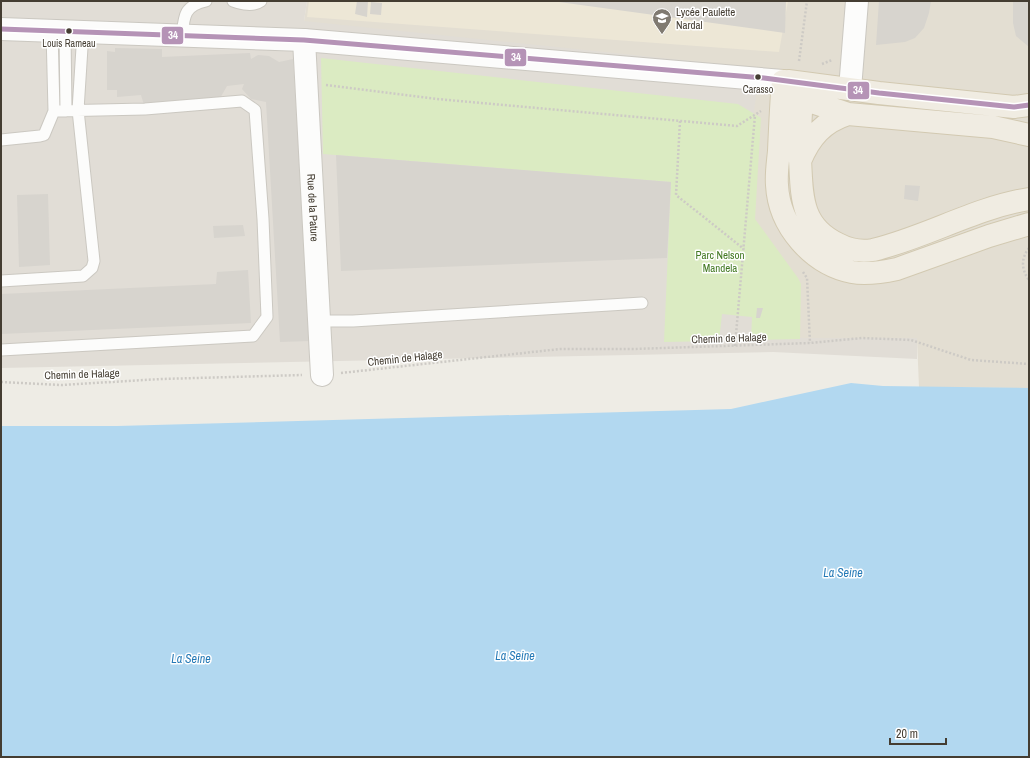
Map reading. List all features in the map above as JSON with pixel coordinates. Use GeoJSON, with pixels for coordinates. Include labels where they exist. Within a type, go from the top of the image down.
{"type":"FeatureCollection","features":[{"type":"Feature","properties":{"kind":"main road"},"geometry":{"type":"LineString","coordinates":[[796,86],[850,89],[1014,107],[1029,105]]}},
{"type":"Feature","properties":{"kind":"main road"},"geometry":{"type":"LineString","coordinates":[[796,86],[815,103],[842,112],[993,127],[1029,135]]}},
{"type":"Feature","properties":{"kind":"main road"},"geometry":{"type":"LineString","coordinates":[[796,86],[801,194],[804,208],[811,221],[824,235],[834,242],[851,249],[872,250],[979,211],[1029,199]]}},
{"type":"Feature","properties":{"kind":"main road"},"geometry":{"type":"LineString","coordinates":[[796,86],[777,185],[789,224],[803,245],[820,258],[836,267],[853,272],[884,272],[898,269],[988,236],[1029,224]]}},
{"type":"Feature","properties":{"kind":"main road"},"geometry":{"type":"LineString","coordinates":[[800,161],[806,148],[819,130],[842,112],[844,100],[850,89]]}},
{"type":"Feature","properties":{"kind":"street"},"geometry":{"type":"LineString","coordinates":[[850,89],[857,1]]}},
{"type":"Feature","properties":{"kind":"street"},"geometry":{"type":"LineString","coordinates":[[1,29],[304,40],[796,86]]}},
{"type":"Feature","properties":{"kind":"street","name":"Rue de la Pature"},"geometry":{"type":"LineString","coordinates":[[304,40],[322,375]]}},
{"type":"Feature","properties":{"kind":"lane"},"geometry":{"type":"LineString","coordinates":[[182,36],[186,12],[197,3],[206,1]]}},
{"type":"Feature","properties":{"kind":"lane"},"geometry":{"type":"LineString","coordinates":[[233,1],[250,5],[257,4],[262,1]]}},
{"type":"Feature","properties":{"kind":"lane"},"geometry":{"type":"LineString","coordinates":[[1,281],[83,276],[92,268],[94,261],[78,110],[67,32]]}},
{"type":"Feature","properties":{"kind":"lane"},"geometry":{"type":"LineString","coordinates":[[1,140],[44,135],[54,111],[67,32]]}},
{"type":"Feature","properties":{"kind":"lane"},"geometry":{"type":"LineString","coordinates":[[66,111],[67,32]]}},
{"type":"Feature","properties":{"kind":"lane"},"geometry":{"type":"LineString","coordinates":[[1,350],[253,336],[267,317],[263,219],[255,110],[242,101],[145,109],[54,111]]}},
{"type":"Feature","properties":{"kind":"lane"},"geometry":{"type":"LineString","coordinates":[[320,321],[353,321],[642,303]]}},
{"type":"Feature","properties":{"kind":"path"},"geometry":{"type":"LineString","coordinates":[[799,61],[807,1]]}},
{"type":"Feature","properties":{"kind":"path"},"geometry":{"type":"LineString","coordinates":[[306,83],[437,99],[737,126],[755,114],[735,346]]}},
{"type":"Feature","properties":{"kind":"path"},"geometry":{"type":"LineString","coordinates":[[680,121],[676,194],[744,248]]}},
{"type":"Feature","properties":{"kind":"path"},"geometry":{"type":"LineString","coordinates":[[1029,248],[1023,260],[1023,270],[1029,280]]}},
{"type":"Feature","properties":{"kind":"path","name":"Chemin de Halage"},"geometry":{"type":"LineString","coordinates":[[1,382],[60,385],[160,379],[322,375],[560,349],[634,349],[735,346],[810,343],[862,338],[911,340],[971,360],[1029,364]]}},
{"type":"Feature","properties":{"kind":"shaded area"},"geometry":{"type":"Polygon","coordinates":[[[1,1],[307,1],[304,21],[760,68],[748,154],[759,338],[917,338],[917,359],[773,352],[1,368],[1,1]]]}},
{"type":"Feature","properties":{"kind":"shaded area"},"geometry":{"type":"Polygon","coordinates":[[[307,1],[1029,1],[1029,388],[919,387],[917,339],[759,339],[304,21],[307,1]]]}},
{"type":"Feature","properties":{"kind":"shaded area","name":"Lycée Paulette Nardal"},"geometry":{"type":"Polygon","coordinates":[[[309,1],[788,1],[779,52],[307,17],[309,1]]]}},
{"type":"Feature","properties":{"kind":"green space","name":"Parc Nelson Mandela"},"geometry":{"type":"Polygon","coordinates":[[[321,58],[738,104],[761,118],[755,219],[801,284],[800,339],[751,340],[752,317],[722,314],[719,341],[664,342],[671,182],[323,154],[321,58]]]}},
{"type":"Feature","properties":{"kind":"water","name":"La Seine"},"geometry":{"type":"Polygon","coordinates":[[[851,383],[883,386],[1029,388],[1029,757],[1,757],[1,426],[117,426],[731,409],[851,383]]]}},
{"type":"Feature","properties":{"kind":"building"},"geometry":{"type":"Polygon","coordinates":[[[357,1],[368,1],[367,17],[355,14],[357,1]]]}},
{"type":"Feature","properties":{"kind":"building"},"geometry":{"type":"Polygon","coordinates":[[[786,1],[785,33],[559,2],[786,1]]]}},
{"type":"Feature","properties":{"kind":"building"},"geometry":{"type":"Polygon","coordinates":[[[879,1],[931,1],[924,28],[915,38],[905,42],[876,45],[879,1]]]}},
{"type":"Feature","properties":{"kind":"building"},"geometry":{"type":"Polygon","coordinates":[[[1013,1],[1029,1],[1029,47],[1016,36],[1013,23],[1013,1]]]}},
{"type":"Feature","properties":{"kind":"building"},"geometry":{"type":"Polygon","coordinates":[[[371,2],[382,3],[381,15],[370,14],[371,2]]]}},
{"type":"Feature","properties":{"kind":"building"},"geometry":{"type":"Polygon","coordinates":[[[115,48],[162,49],[162,57],[250,53],[251,59],[258,55],[269,56],[279,62],[293,59],[310,341],[280,342],[266,102],[251,99],[242,89],[244,84],[227,86],[219,100],[144,105],[141,95],[117,97],[117,90],[107,90],[107,51],[115,52],[115,48]]]}},
{"type":"Feature","properties":{"kind":"building"},"geometry":{"type":"Polygon","coordinates":[[[336,155],[671,182],[667,258],[341,271],[336,155]]]}},
{"type":"Feature","properties":{"kind":"building"},"geometry":{"type":"Polygon","coordinates":[[[905,185],[920,186],[918,201],[904,199],[905,185]]]}},
{"type":"Feature","properties":{"kind":"building"},"geometry":{"type":"Polygon","coordinates":[[[48,194],[50,265],[19,267],[17,195],[48,194]]]}},
{"type":"Feature","properties":{"kind":"building"},"geometry":{"type":"Polygon","coordinates":[[[243,225],[245,236],[214,238],[213,226],[243,225]]]}},
{"type":"Feature","properties":{"kind":"building"},"geometry":{"type":"Polygon","coordinates":[[[248,270],[251,323],[1,334],[1,294],[216,284],[217,272],[248,270]]]}},
{"type":"Feature","properties":{"kind":"building"},"geometry":{"type":"Polygon","coordinates":[[[757,308],[763,308],[760,318],[756,318],[757,308]]]}},
{"type":"Feature","properties":{"kind":"transit line","name":"34"},"geometry":{"type":"LineString","coordinates":[[1,29],[304,40],[764,78],[879,93],[1014,107],[1029,105]]}},
{"type":"Feature","properties":{"kind":"place","name":"Louis Rameau"},"geometry":{"type":"Point","coordinates":[69,31]}},
{"type":"Feature","properties":{"kind":"place","name":"Lycée Paulette Nardal"},"geometry":{"type":"Point","coordinates":[662,35]}},
{"type":"Feature","properties":{"kind":"place","name":"Carasso"},"geometry":{"type":"Point","coordinates":[758,77]}}]}
